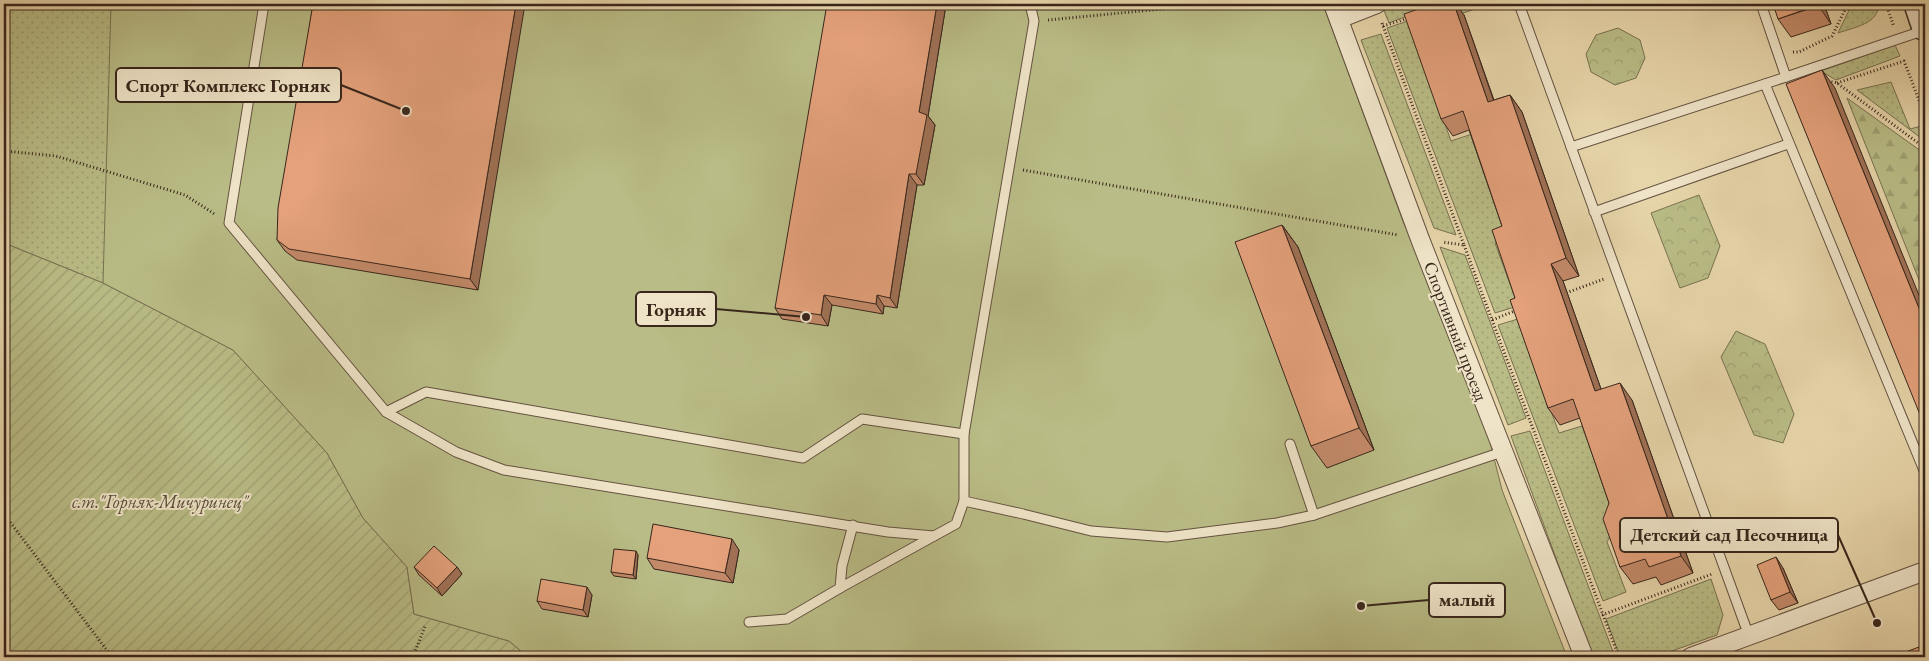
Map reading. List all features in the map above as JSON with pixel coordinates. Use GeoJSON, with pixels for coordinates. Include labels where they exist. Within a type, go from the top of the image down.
{"type":"FeatureCollection","features":[{"type":"Feature","properties":{"kind":"main road"},"geometry":{"type":"LineString","coordinates":[[1917,4],[1925,29]]}},
{"type":"Feature","properties":{"kind":"street"},"geometry":{"type":"LineString","coordinates":[[1336,11],[1376,4]]}},
{"type":"Feature","properties":{"kind":"street","name":"Спортивный проезд"},"geometry":{"type":"LineString","coordinates":[[1336,11],[1420,239],[1584,657]]}},
{"type":"Feature","properties":{"kind":"street"},"geometry":{"type":"LineString","coordinates":[[1691,657],[1925,571]]}},
{"type":"Feature","properties":{"kind":"lane"},"geometry":{"type":"LineString","coordinates":[[264,4],[228,223],[386,412],[456,452],[504,470],[888,532],[934,536]]}},
{"type":"Feature","properties":{"kind":"lane"},"geometry":{"type":"LineString","coordinates":[[748,622],[787,619],[956,524],[964,501],[964,434],[1034,21],[1030,4]]}},
{"type":"Feature","properties":{"kind":"lane"},"geometry":{"type":"LineString","coordinates":[[1519,4],[1749,636]]}},
{"type":"Feature","properties":{"kind":"lane"},"geometry":{"type":"LineString","coordinates":[[1761,4],[1786,77]]}},
{"type":"Feature","properties":{"kind":"lane"},"geometry":{"type":"LineString","coordinates":[[1571,147],[1765,84],[1925,29]]}},
{"type":"Feature","properties":{"kind":"lane"},"geometry":{"type":"LineString","coordinates":[[1765,84],[1788,144],[1925,473]]}},
{"type":"Feature","properties":{"kind":"lane"},"geometry":{"type":"LineString","coordinates":[[1594,212],[1788,144]]}},
{"type":"Feature","properties":{"kind":"lane"},"geometry":{"type":"LineString","coordinates":[[386,412],[426,392],[804,458],[862,419],[964,434]]}},
{"type":"Feature","properties":{"kind":"lane"},"geometry":{"type":"LineString","coordinates":[[1290,444],[1314,515]]}},
{"type":"Feature","properties":{"kind":"lane"},"geometry":{"type":"LineString","coordinates":[[964,501],[1092,531],[1167,536],[1276,523],[1314,515],[1502,452]]}},
{"type":"Feature","properties":{"kind":"lane"},"geometry":{"type":"LineString","coordinates":[[840,588],[842,566],[853,526]]}},
{"type":"Feature","properties":{"kind":"path"},"geometry":{"type":"LineString","coordinates":[[1034,21],[1214,4]]}},
{"type":"Feature","properties":{"kind":"path"},"geometry":{"type":"LineString","coordinates":[[1789,51],[1799,52],[1832,36],[1848,4]]}},
{"type":"Feature","properties":{"kind":"path"},"geometry":{"type":"LineString","coordinates":[[1412,17],[1383,26],[1619,657]]}},
{"type":"Feature","properties":{"kind":"path"},"geometry":{"type":"LineString","coordinates":[[1837,84],[1904,60],[1925,116]]}},
{"type":"Feature","properties":{"kind":"path"},"geometry":{"type":"LineString","coordinates":[[1820,79],[1837,84],[1925,148]]}},
{"type":"Feature","properties":{"kind":"path"},"geometry":{"type":"LineString","coordinates":[[4,151],[56,156],[185,195],[228,223]]}},
{"type":"Feature","properties":{"kind":"path"},"geometry":{"type":"LineString","coordinates":[[1010,168],[1464,245]]}},
{"type":"Feature","properties":{"kind":"path"},"geometry":{"type":"LineString","coordinates":[[1558,296],[1604,279]]}},
{"type":"Feature","properties":{"kind":"path"},"geometry":{"type":"LineString","coordinates":[[1492,320],[1520,309]]}},
{"type":"Feature","properties":{"kind":"path"},"geometry":{"type":"LineString","coordinates":[[4,514],[112,657]]}},
{"type":"Feature","properties":{"kind":"path"},"geometry":{"type":"LineString","coordinates":[[1602,615],[1724,570]]}},
{"type":"Feature","properties":{"kind":"path"},"geometry":{"type":"LineString","coordinates":[[413,657],[425,626]]}},
{"type":"Feature","properties":{"kind":"green space"},"geometry":{"type":"Polygon","coordinates":[[[4,4],[214,4],[599,657],[528,657],[509,641],[414,614],[103,283],[4,243],[4,4]]]}},
{"type":"Feature","properties":{"kind":"green space"},"geometry":{"type":"Polygon","coordinates":[[[111,4],[1323,4],[1404,224],[1418,252],[1486,426],[1502,490],[1567,657],[528,657],[509,641],[414,614],[407,567],[363,518],[327,453],[233,350],[103,283],[111,4]]]}},
{"type":"Feature","properties":{"kind":"green space"},"geometry":{"type":"Polygon","coordinates":[[[1393,4],[1438,4],[1389,23],[1383,8],[1393,4]]]}},
{"type":"Feature","properties":{"kind":"green space"},"geometry":{"type":"Polygon","coordinates":[[[1458,4],[1489,4],[1412,31],[1451,141],[1472,134],[1508,238],[1495,243],[1518,306],[1495,313],[1387,28],[1458,4]]]}},
{"type":"Feature","properties":{"kind":"green space"},"geometry":{"type":"Polygon","coordinates":[[[1852,4],[1879,4],[1875,16],[1865,24],[1838,33],[1852,4]]]}},
{"type":"Feature","properties":{"kind":"green space"},"geometry":{"type":"Polygon","coordinates":[[[1618,28],[1640,40],[1645,58],[1636,78],[1615,85],[1591,72],[1586,54],[1596,35],[1618,28]]]}},
{"type":"Feature","properties":{"kind":"green space"},"geometry":{"type":"Polygon","coordinates":[[[1381,34],[1456,235],[1434,228],[1361,40],[1381,34]]]}},
{"type":"Feature","properties":{"kind":"green space"},"geometry":{"type":"Polygon","coordinates":[[[1895,45],[1900,56],[1836,80],[1821,71],[1895,45]]]}},
{"type":"Feature","properties":{"kind":"green space"},"geometry":{"type":"Polygon","coordinates":[[[1891,82],[1910,129],[1925,125],[1925,141],[1857,90],[1891,82]]]}},
{"type":"Feature","properties":{"kind":"green space"},"geometry":{"type":"Polygon","coordinates":[[[1847,98],[1925,154],[1925,295],[1847,98]]]}},
{"type":"Feature","properties":{"kind":"green space"},"geometry":{"type":"Polygon","coordinates":[[[1699,195],[1720,246],[1708,278],[1680,288],[1651,213],[1699,195]]]}},
{"type":"Feature","properties":{"kind":"green space","name":"с.т.\"Горняк-Мичуринец\""},"geometry":{"type":"Polygon","coordinates":[[[4,243],[103,283],[233,350],[327,453],[363,518],[407,567],[414,614],[509,641],[528,657],[4,657],[4,243]]]}},
{"type":"Feature","properties":{"kind":"green space"},"geometry":{"type":"Polygon","coordinates":[[[1440,247],[1465,255],[1526,418],[1508,425],[1440,247]]]}},
{"type":"Feature","properties":{"kind":"green space"},"geometry":{"type":"Polygon","coordinates":[[[1518,319],[1559,433],[1582,426],[1618,523],[1607,542],[1626,592],[1603,601],[1498,325],[1518,319]]]}},
{"type":"Feature","properties":{"kind":"green space"},"geometry":{"type":"Polygon","coordinates":[[[1736,331],[1765,344],[1794,414],[1783,443],[1754,435],[1721,357],[1736,331]]]}},
{"type":"Feature","properties":{"kind":"green space"},"geometry":{"type":"Polygon","coordinates":[[[1530,431],[1615,657],[1594,657],[1591,653],[1511,436],[1530,431]]]}},
{"type":"Feature","properties":{"kind":"green space"},"geometry":{"type":"Polygon","coordinates":[[[1711,579],[1723,615],[1717,635],[1655,657],[1620,657],[1606,619],[1711,579]]]}},
{"type":"Feature","properties":{"kind":"building"},"geometry":{"type":"Polygon","coordinates":[[[313,4],[516,4],[470,279],[289,249],[277,240],[278,208],[313,4]]]}},
{"type":"Feature","properties":{"kind":"building"},"geometry":{"type":"Polygon","coordinates":[[[827,4],[937,4],[919,112],[927,115],[916,174],[909,174],[890,298],[877,295],[876,304],[824,295],[821,315],[775,308],[827,4]]]}},
{"type":"Feature","properties":{"kind":"building"},"geometry":{"type":"Polygon","coordinates":[[[1433,4],[1454,4],[1488,102],[1510,95],[1566,258],[1551,264],[1595,391],[1620,383],[1681,556],[1649,567],[1645,559],[1620,567],[1603,519],[1609,503],[1573,399],[1548,408],[1510,300],[1515,298],[1492,230],[1502,226],[1463,111],[1441,119],[1404,14],[1433,4]]]}},
{"type":"Feature","properties":{"kind":"building"},"geometry":{"type":"Polygon","coordinates":[[[1773,4],[1818,4],[1818,5],[1778,19],[1773,4]]]}},
{"type":"Feature","properties":{"kind":"building"},"geometry":{"type":"Polygon","coordinates":[[[1822,70],[1925,323],[1925,427],[1786,84],[1822,70]]]}},
{"type":"Feature","properties":{"kind":"building"},"geometry":{"type":"Polygon","coordinates":[[[1282,225],[1359,428],[1311,446],[1235,242],[1282,225]]]}},
{"type":"Feature","properties":{"kind":"building"},"geometry":{"type":"Polygon","coordinates":[[[653,524],[732,539],[725,573],[647,558],[653,524]]]}},
{"type":"Feature","properties":{"kind":"building"},"geometry":{"type":"Polygon","coordinates":[[[434,546],[457,567],[437,588],[414,567],[434,546]]]}},
{"type":"Feature","properties":{"kind":"building"},"geometry":{"type":"Polygon","coordinates":[[[614,549],[636,551],[633,575],[611,572],[614,549]]]}},
{"type":"Feature","properties":{"kind":"building"},"geometry":{"type":"Polygon","coordinates":[[[1776,557],[1790,592],[1771,600],[1757,565],[1776,557]]]}},
{"type":"Feature","properties":{"kind":"building"},"geometry":{"type":"Polygon","coordinates":[[[541,579],[587,587],[583,610],[537,601],[541,579]]]}},
{"type":"Feature","properties":{"kind":"building"},"geometry":{"type":"Polygon","coordinates":[[[1919,647],[1923,657],[1892,657],[1919,647]]]}},
{"type":"Feature","properties":{"kind":"place","name":"Спорт Комплекс Горняк"},"geometry":{"type":"Point","coordinates":[406,111]}},
{"type":"Feature","properties":{"kind":"place","name":"Горняк"},"geometry":{"type":"Point","coordinates":[806,317]}},
{"type":"Feature","properties":{"kind":"place","name":"малый"},"geometry":{"type":"Point","coordinates":[1361,606]}},
{"type":"Feature","properties":{"kind":"place","name":"Детский сад Песочница"},"geometry":{"type":"Point","coordinates":[1877,623]}}]}
